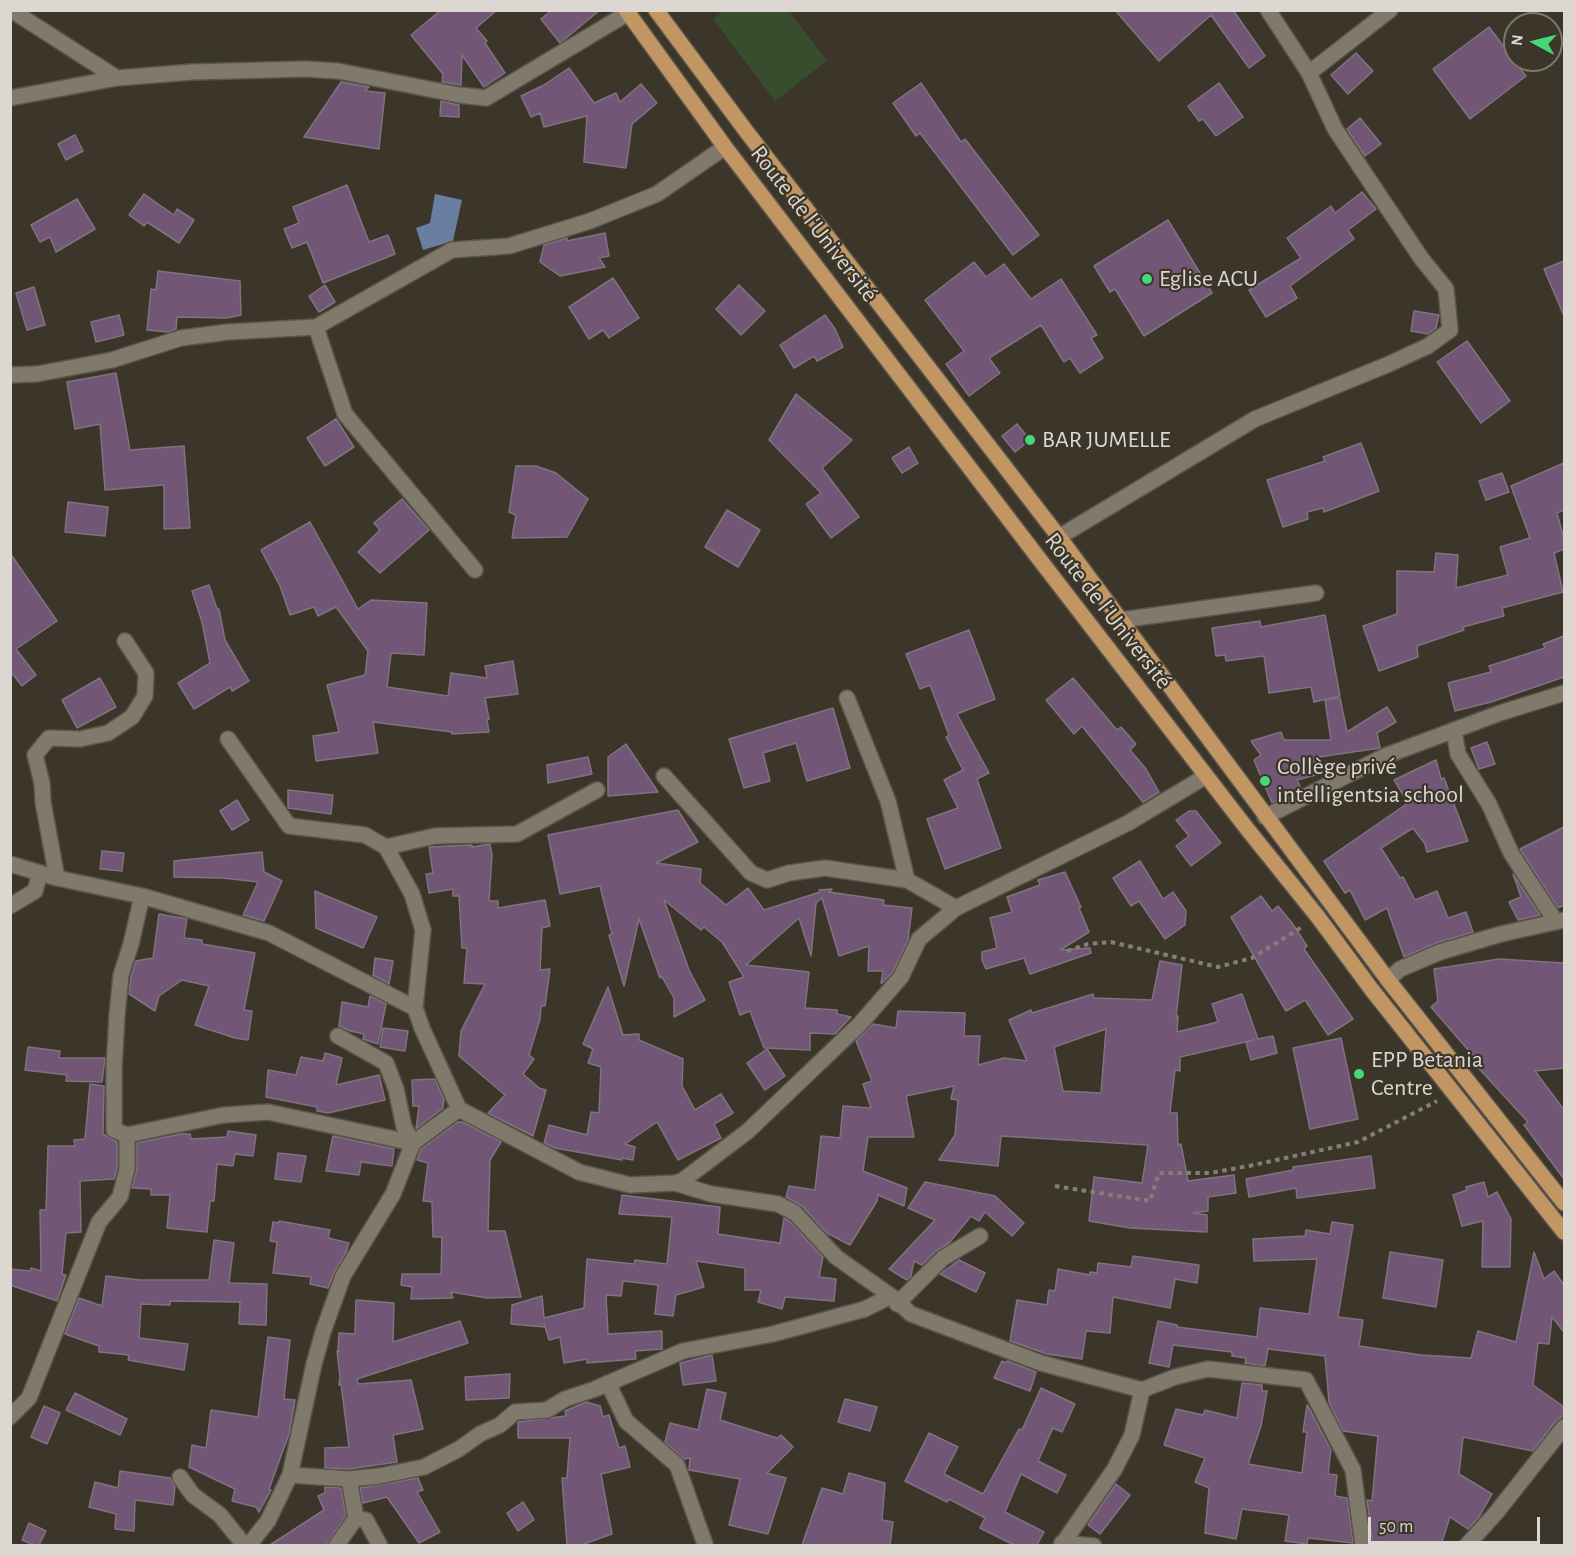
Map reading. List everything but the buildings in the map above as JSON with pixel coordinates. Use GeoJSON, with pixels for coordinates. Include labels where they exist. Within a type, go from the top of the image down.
{"type":"FeatureCollection","features":[{"type":"Feature","properties":{"kind":"main road","name":"Route de l'Université"},"geometry":{"type":"LineString","coordinates":[[657,10],[746,131],[1059,537],[1388,980],[1563,1197]]}},
{"type":"Feature","properties":{"kind":"main road","name":"Route de l'Université"},"geometry":{"type":"LineString","coordinates":[[627,12],[725,147],[1206,776],[1564,1232]]}},
{"type":"Feature","properties":{"kind":"street"},"geometry":{"type":"LineString","coordinates":[[11,10],[117,78]]}},
{"type":"Feature","properties":{"kind":"street"},"geometry":{"type":"LineString","coordinates":[[1059,537],[1255,419],[1389,364],[1428,346],[1450,330],[1446,289],[1420,258],[1335,129],[1309,74],[1268,10]]}},
{"type":"Feature","properties":{"kind":"street"},"geometry":{"type":"LineString","coordinates":[[1309,74],[1390,10]]}},
{"type":"Feature","properties":{"kind":"street"},"geometry":{"type":"LineString","coordinates":[[10,98],[117,78],[192,72],[305,69],[338,72],[486,98],[627,12]]}},
{"type":"Feature","properties":{"kind":"street"},"geometry":{"type":"LineString","coordinates":[[10,375],[37,374],[112,360],[181,338],[228,332],[316,327],[452,250],[509,246],[590,221],[657,194],[725,147]]}},
{"type":"Feature","properties":{"kind":"street"},"geometry":{"type":"LineString","coordinates":[[316,327],[345,414],[475,570]]}},
{"type":"Feature","properties":{"kind":"street"},"geometry":{"type":"LineString","coordinates":[[1121,620],[1316,593]]}},
{"type":"Feature","properties":{"kind":"street"},"geometry":{"type":"LineString","coordinates":[[57,878],[42,783],[35,755],[50,738],[80,739],[108,733],[132,717],[145,696],[146,673],[125,641]]}},
{"type":"Feature","properties":{"kind":"street"},"geometry":{"type":"LineString","coordinates":[[1265,817],[1385,756],[1564,693]]}},
{"type":"Feature","properties":{"kind":"street"},"geometry":{"type":"LineString","coordinates":[[847,698],[888,801],[907,880]]}},
{"type":"Feature","properties":{"kind":"street"},"geometry":{"type":"LineString","coordinates":[[1388,980],[1400,969],[1440,952],[1501,934],[1560,921],[1511,853],[1489,804],[1458,754],[1454,731]]}},
{"type":"Feature","properties":{"kind":"street"},"geometry":{"type":"LineString","coordinates":[[228,739],[289,826],[365,835],[386,848],[412,894],[423,930],[415,1008],[459,1109],[579,1172],[630,1185],[682,1181],[748,1131],[860,1024],[901,977],[919,939],[956,908],[1128,823],[1206,776]]}},
{"type":"Feature","properties":{"kind":"street"},"geometry":{"type":"LineString","coordinates":[[664,776],[751,873],[767,880],[789,873],[825,868],[907,880],[956,908]]}},
{"type":"Feature","properties":{"kind":"street"},"geometry":{"type":"LineString","coordinates":[[386,848],[435,836],[517,834],[597,790]]}},
{"type":"Feature","properties":{"kind":"street"},"geometry":{"type":"LineString","coordinates":[[10,864],[57,878],[142,896],[269,933],[415,1008]]}},
{"type":"Feature","properties":{"kind":"street"},"geometry":{"type":"LineString","coordinates":[[10,906],[35,891],[40,873]]}},
{"type":"Feature","properties":{"kind":"street"},"geometry":{"type":"LineString","coordinates":[[142,896],[121,975],[114,1068],[114,1130],[127,1135],[224,1115],[268,1112],[413,1143]]}},
{"type":"Feature","properties":{"kind":"street"},"geometry":{"type":"LineString","coordinates":[[338,1036],[386,1063],[396,1089],[404,1127],[413,1143]]}},
{"type":"Feature","properties":{"kind":"street"},"geometry":{"type":"LineString","coordinates":[[180,1477],[193,1495],[220,1515],[247,1545],[268,1521],[290,1475],[314,1364],[343,1276],[393,1194],[413,1143],[459,1109]]}},
{"type":"Feature","properties":{"kind":"street"},"geometry":{"type":"LineString","coordinates":[[10,1418],[29,1398],[99,1222],[120,1197],[127,1169],[127,1135]]}},
{"type":"Feature","properties":{"kind":"street"},"geometry":{"type":"LineString","coordinates":[[675,1183],[711,1194],[777,1204],[795,1213],[836,1257],[911,1314],[1041,1363],[1142,1390],[1175,1377],[1208,1369],[1306,1380],[1353,1470],[1363,1545]]}},
{"type":"Feature","properties":{"kind":"street"},"geometry":{"type":"LineString","coordinates":[[290,1475],[349,1479],[424,1467],[500,1425],[515,1412],[547,1410],[566,1399],[683,1351],[773,1334],[894,1300],[943,1258],[980,1236]]}},
{"type":"Feature","properties":{"kind":"street"},"geometry":{"type":"LineString","coordinates":[[602,1386],[626,1421],[677,1465],[705,1544]]}},
{"type":"Feature","properties":{"kind":"street"},"geometry":{"type":"LineString","coordinates":[[1061,1544],[1114,1470],[1132,1435],[1142,1390]]}},
{"type":"Feature","properties":{"kind":"street"},"geometry":{"type":"LineString","coordinates":[[1466,1545],[1496,1513],[1564,1427]]}},
{"type":"Feature","properties":{"kind":"street"},"geometry":{"type":"LineString","coordinates":[[336,1545],[356,1518],[349,1479]]}},
{"type":"Feature","properties":{"kind":"street"},"geometry":{"type":"LineString","coordinates":[[356,1518],[366,1520],[380,1545]]}},
{"type":"Feature","properties":{"kind":"street"},"geometry":{"type":"LineString","coordinates":[[1061,1544],[1094,1545]]}},
{"type":"Feature","properties":{"kind":"path"},"geometry":{"type":"LineString","coordinates":[[1067,951],[1088,944],[1111,942],[1218,968],[1252,958],[1318,917]]}},
{"type":"Feature","properties":{"kind":"path"},"geometry":{"type":"LineString","coordinates":[[1055,1186],[1150,1201],[1159,1173],[1210,1173],[1358,1142],[1454,1092]]}},
{"type":"Feature","properties":{"kind":"green space"},"geometry":{"type":"Polygon","coordinates":[[[724,10],[789,11],[827,61],[775,101],[713,19],[724,10]]]}},
{"type":"Feature","properties":{"kind":"water"},"geometry":{"type":"Polygon","coordinates":[[[435,194],[462,200],[453,241],[423,250],[416,228],[430,223],[435,194]]]}},
{"type":"Feature","properties":{"kind":"place","name":"Eglise ACU"},"geometry":{"type":"Point","coordinates":[1147,279]}},
{"type":"Feature","properties":{"kind":"place","name":"BAR JUMELLE"},"geometry":{"type":"Point","coordinates":[1030,440]}},
{"type":"Feature","properties":{"kind":"place","name":"Collège privé intelligentsia school"},"geometry":{"type":"Point","coordinates":[1265,781]}},
{"type":"Feature","properties":{"kind":"place","name":"EPP Betania Centre"},"geometry":{"type":"Point","coordinates":[1359,1074]}}]}
